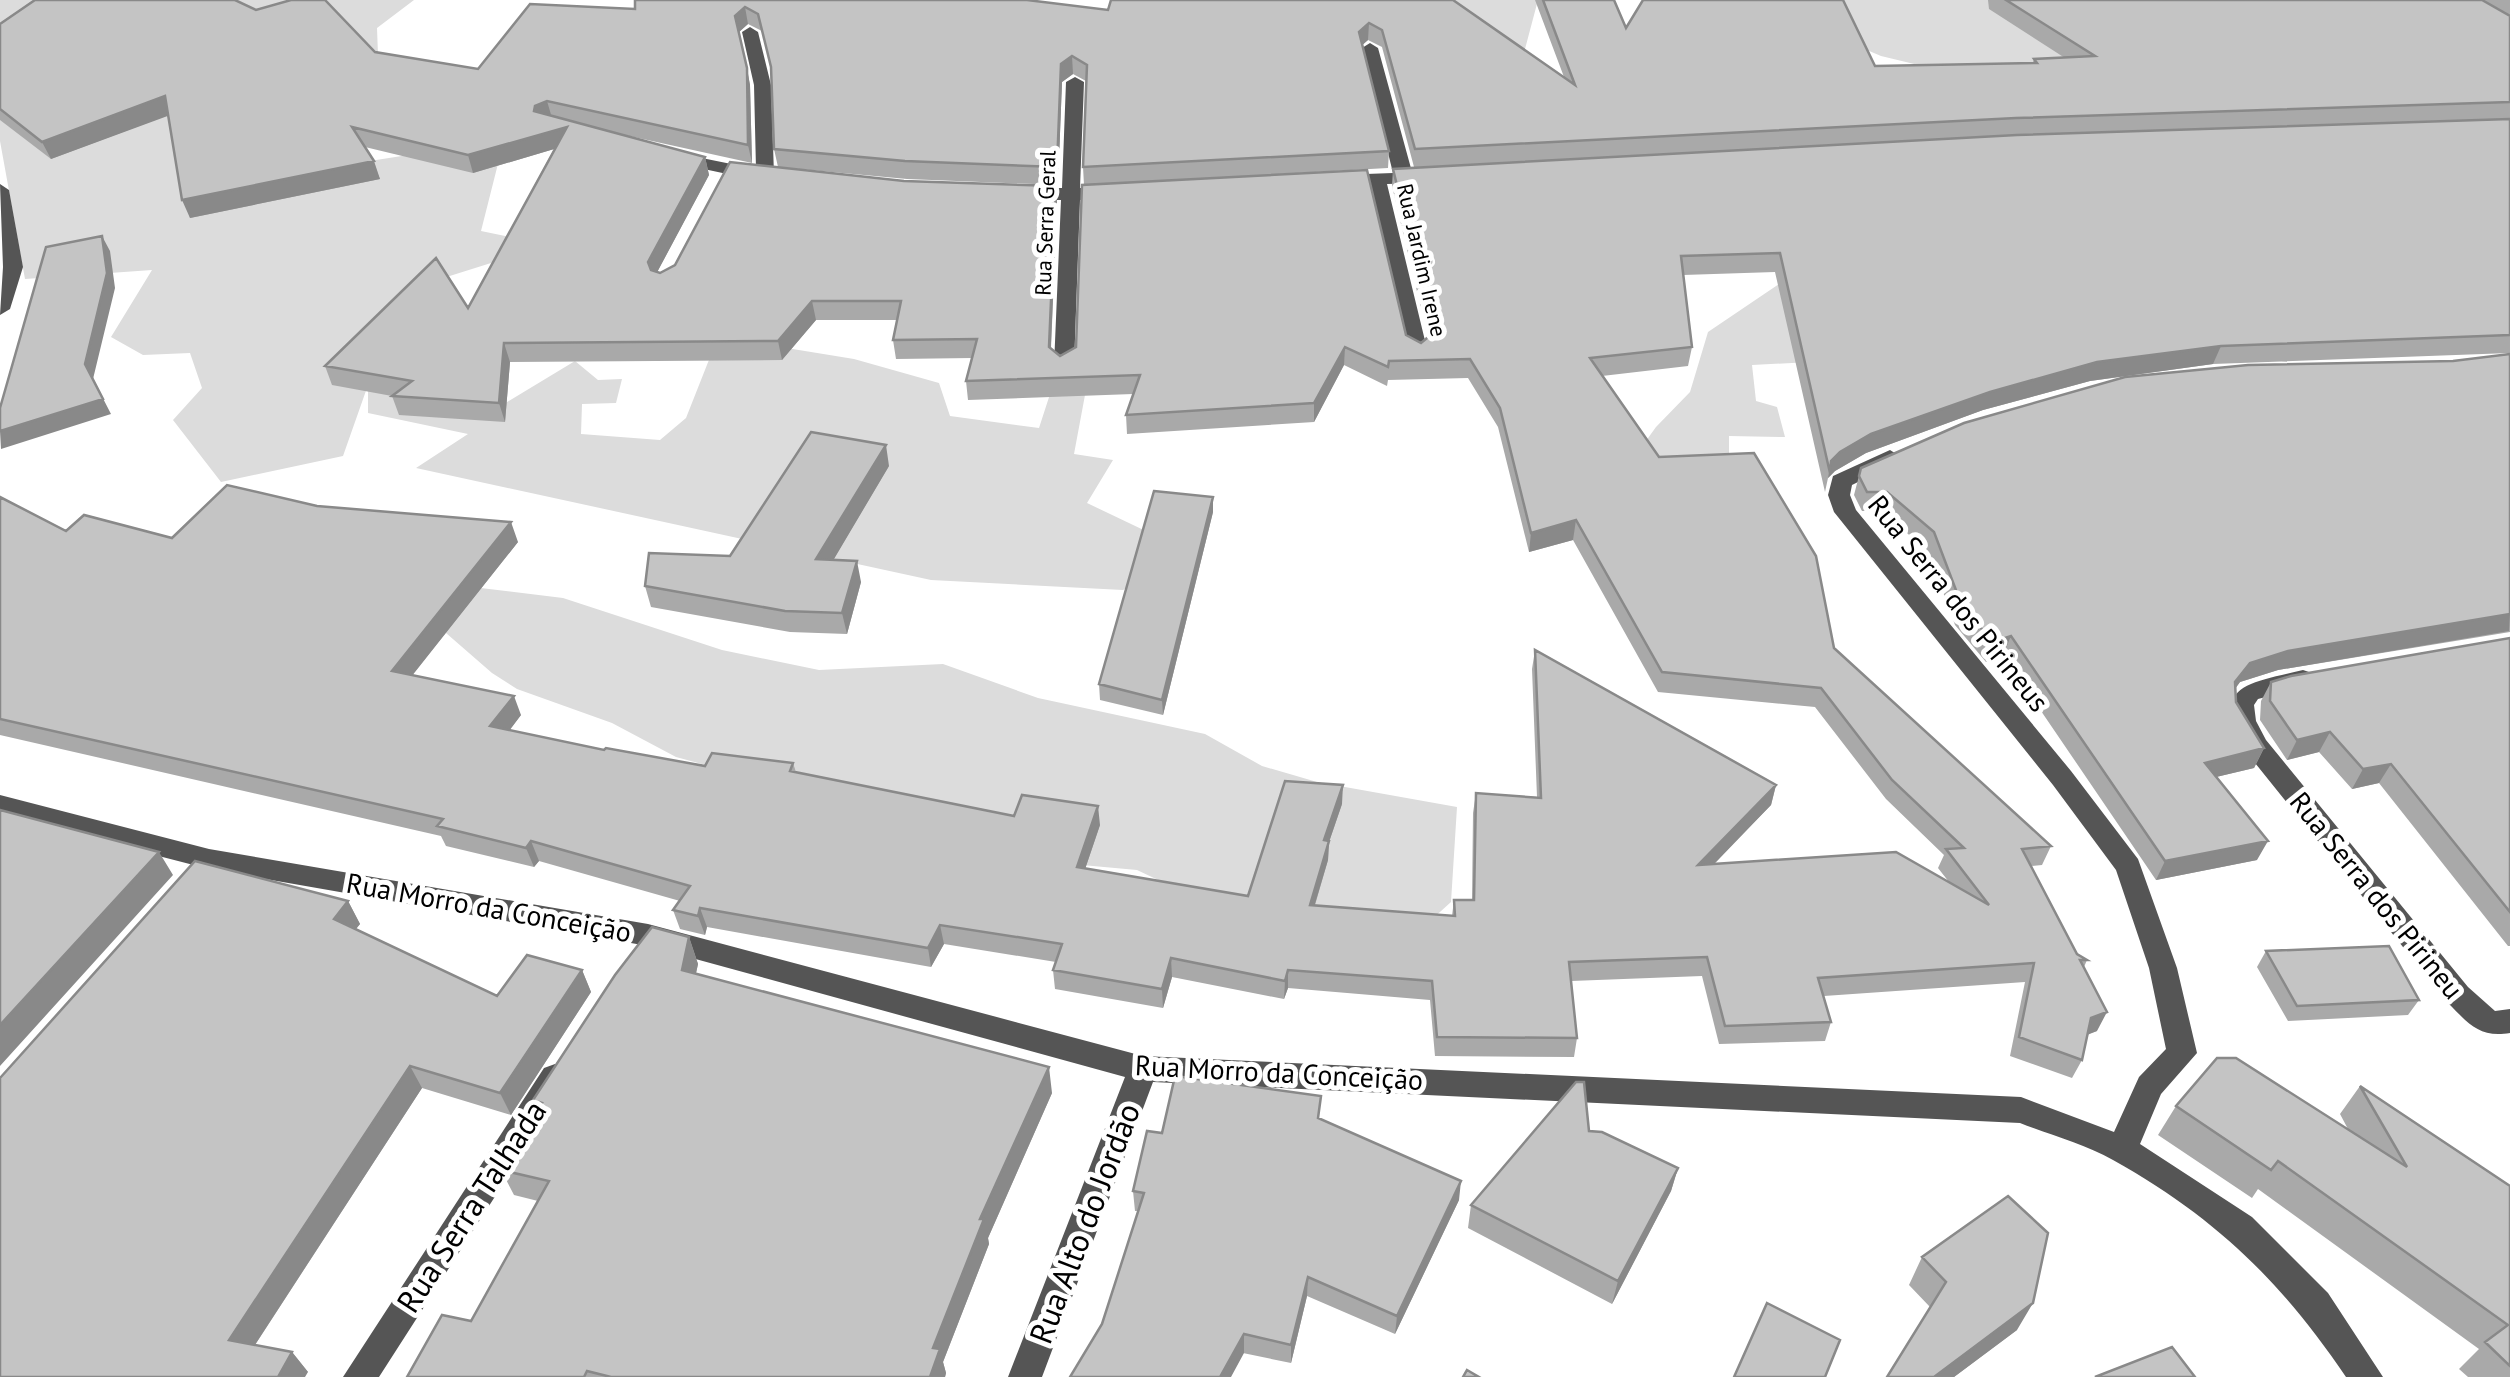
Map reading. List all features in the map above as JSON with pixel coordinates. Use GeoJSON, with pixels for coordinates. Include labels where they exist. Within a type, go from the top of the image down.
{"type":"FeatureCollection","features":[{"type":"Feature","properties":{"kind":"street"},"geometry":{"type":"LineString","coordinates":[[656,153],[722,178],[774,176],[760,60],[750,32]]}},
{"type":"Feature","properties":{"kind":"street"},"geometry":{"type":"LineString","coordinates":[[1370,48],[1404,178]]}},
{"type":"Feature","properties":{"kind":"street","name":"Rua Serra Geral"},"geometry":{"type":"LineString","coordinates":[[1064,366],[1075,82]]}},
{"type":"Feature","properties":{"kind":"street"},"geometry":{"type":"LineString","coordinates":[[1318,182],[1440,176]]}},
{"type":"Feature","properties":{"kind":"street","name":"Rua Jardim Irene"},"geometry":{"type":"LineString","coordinates":[[1377,179],[1418,353]]}},
{"type":"Feature","properties":{"kind":"street"},"geometry":{"type":"LineString","coordinates":[[0,190],[13,267],[0,309]]}},
{"type":"Feature","properties":{"kind":"street"},"geometry":{"type":"LineString","coordinates":[[1005,194],[1140,193]]}},
{"type":"Feature","properties":{"kind":"street","name":"Rua Serra dos Pirineus"},"geometry":{"type":"LineString","coordinates":[[1914,447],[1842,481],[1839,495],[1845,512],[2062,778],[2128,866],[2163,968],[2182,1053],[2150,1086],[2122,1149]]}},
{"type":"Feature","properties":{"kind":"street","name":"Rua Serra dos Pirineu"},"geometry":{"type":"LineString","coordinates":[[2337,673],[2250,692],[2241,704],[2242,722],[2256,746],[2458,995],[2489,1024],[2510,1020]]}},
{"type":"Feature","properties":{"kind":"street","name":"Rua Morro da Conceição"},"geometry":{"type":"LineString","coordinates":[[0,806],[209,859],[648,935],[1143,1069],[2020,1110],[2122,1149],[2241,1227],[2316,1304],[2366,1377]]}},
{"type":"Feature","properties":{"kind":"street"},"geometry":{"type":"LineString","coordinates":[[182,888],[209,859]]}},
{"type":"Feature","properties":{"kind":"street"},"geometry":{"type":"LineString","coordinates":[[626,968],[648,935]]}},
{"type":"Feature","properties":{"kind":"street","name":"Rua Serra Talhada"},"geometry":{"type":"LineString","coordinates":[[360,1377],[573,1050]]}},
{"type":"Feature","properties":{"kind":"street","name":"Rua Alto do Jordão"},"geometry":{"type":"LineString","coordinates":[[1025,1377],[1143,1069]]}},
{"type":"Feature","properties":{"kind":"shaded area"},"geometry":{"type":"Polygon","coordinates":[[[0,0],[414,0],[377,28],[380,109],[357,163],[504,140],[481,231],[520,239],[491,263],[437,280],[494,410],[575,361],[598,380],[622,379],[616,403],[582,404],[581,434],[660,440],[686,418],[718,337],[854,359],[939,383],[950,416],[1039,428],[1051,391],[1085,395],[1074,454],[1113,460],[1087,503],[1152,534],[1168,565],[1123,590],[931,580],[416,468],[468,434],[368,413],[368,385],[343,456],[221,482],[173,420],[202,388],[190,353],[143,355],[111,337],[152,270],[25,279],[0,141],[0,0]]]}},
{"type":"Feature","properties":{"kind":"shaded area"},"geometry":{"type":"Polygon","coordinates":[[[1261,0],[1538,0],[1525,49],[1487,51],[1261,0]]]}},
{"type":"Feature","properties":{"kind":"shaded area"},"geometry":{"type":"Polygon","coordinates":[[[1707,0],[2103,0],[2060,47],[2063,57],[2024,71],[1935,69],[1881,56],[1834,36],[1707,0]]]}},
{"type":"Feature","properties":{"kind":"shaded area"},"geometry":{"type":"Polygon","coordinates":[[[1779,284],[1848,360],[1752,365],[1756,401],[1777,407],[1785,437],[1729,436],[1729,463],[1615,484],[1656,427],[1690,392],[1708,332],[1779,284]]]}},
{"type":"Feature","properties":{"kind":"shaded area"},"geometry":{"type":"Polygon","coordinates":[[[397,578],[563,598],[722,650],[819,670],[943,664],[1038,698],[1205,734],[1262,766],[1317,782],[1457,807],[1451,902],[1419,931],[1173,887],[1137,870],[1071,864],[676,757],[612,723],[517,689],[492,673],[446,633],[397,578]]]}},
{"type":"Feature","properties":{"kind":"building"},"geometry":{"type":"Polygon","coordinates":[[[35,0],[235,0],[256,10],[291,0],[325,0],[375,52],[478,69],[530,4],[635,9],[635,0],[1027,0],[1108,10],[1111,0],[1453,0],[1575,85],[1543,0],[1614,0],[1626,28],[1643,0],[1843,0],[1875,66],[2037,63],[2034,59],[2095,56],[2006,0],[2482,0],[2510,16],[2510,102],[2016,118],[1415,149],[1382,30],[1369,23],[1359,32],[1389,151],[1083,167],[1087,65],[1072,56],[1061,64],[1057,167],[905,161],[774,149],[771,67],[758,14],[745,7],[735,16],[747,68],[748,145],[547,101],[535,106],[534,111],[705,157],[648,262],[651,270],[660,273],[675,265],[730,162],[904,181],[1056,186],[1049,347],[1060,356],[1076,347],[1082,185],[1367,170],[1406,335],[1421,343],[1433,333],[1393,169],[2017,135],[2510,119],[2510,335],[2221,346],[2097,362],[1990,392],[1871,434],[1840,452],[1831,461],[1830,473],[1780,253],[1681,256],[1692,347],[1590,358],[1659,457],[1754,453],[1816,556],[1834,648],[2051,846],[2022,849],[2077,954],[2087,960],[2080,960],[2107,1012],[2091,1018],[2082,1060],[2019,1037],[2034,963],[1818,978],[1831,1022],[1725,1026],[1707,957],[1569,962],[1577,1038],[1437,1037],[1432,981],[1288,970],[1285,981],[1171,958],[1162,989],[1053,970],[1062,944],[940,925],[928,948],[700,908],[698,916],[673,910],[690,886],[531,841],[526,848],[437,826],[443,819],[0,719],[0,497],[66,531],[84,515],[172,538],[227,485],[317,506],[511,522],[392,671],[514,696],[490,726],[705,766],[712,753],[793,763],[790,771],[1014,816],[1022,795],[1098,806],[1077,867],[1248,896],[1285,781],[1343,785],[1324,840],[1329,841],[1310,905],[1455,916],[1454,900],[1474,900],[1476,793],[1541,798],[1535,650],[1776,785],[1698,865],[1896,852],[1989,905],[1946,849],[1964,848],[1892,780],[1821,688],[1662,672],[1576,520],[1531,533],[1500,408],[1470,359],[1389,361],[1388,367],[1345,347],[1314,403],[1126,415],[1140,375],[966,381],[977,339],[893,340],[901,301],[812,301],[778,341],[504,343],[499,403],[392,396],[412,381],[325,366],[436,258],[468,308],[567,127],[468,155],[352,127],[374,161],[182,200],[165,96],[42,142],[0,109],[0,24],[35,0]]]}},
{"type":"Feature","properties":{"kind":"building"},"geometry":{"type":"Polygon","coordinates":[[[102,236],[107,273],[85,364],[103,399],[0,431],[0,408],[46,247],[102,236]]]}},
{"type":"Feature","properties":{"kind":"building"},"geometry":{"type":"Polygon","coordinates":[[[2510,354],[2510,614],[2288,651],[2250,663],[2235,682],[2236,702],[2264,748],[2205,763],[2268,841],[2165,861],[2011,636],[1993,642],[1962,606],[1934,532],[1887,492],[1867,492],[1859,476],[1861,468],[1964,423],[2125,377],[2248,365],[2453,361],[2510,354]]]}},
{"type":"Feature","properties":{"kind":"building"},"geometry":{"type":"Polygon","coordinates":[[[811,432],[886,445],[816,559],[857,561],[842,613],[785,611],[645,586],[649,553],[730,556],[811,432]]]}},
{"type":"Feature","properties":{"kind":"building"},"geometry":{"type":"Polygon","coordinates":[[[1154,491],[1213,497],[1162,700],[1099,684],[1154,491]]]}},
{"type":"Feature","properties":{"kind":"building"},"geometry":{"type":"Polygon","coordinates":[[[2510,638],[2510,912],[2391,764],[2363,769],[2330,732],[2297,740],[2270,701],[2271,682],[2291,676],[2510,638]]]}},
{"type":"Feature","properties":{"kind":"building"},"geometry":{"type":"Polygon","coordinates":[[[0,810],[159,852],[0,1025],[0,810]]]}},
{"type":"Feature","properties":{"kind":"building"},"geometry":{"type":"Polygon","coordinates":[[[195,861],[348,901],[334,919],[497,996],[527,955],[582,970],[500,1093],[410,1066],[229,1340],[292,1352],[278,1377],[0,1377],[0,1078],[195,861]]]}},
{"type":"Feature","properties":{"kind":"building"},"geometry":{"type":"Polygon","coordinates":[[[652,927],[689,937],[682,970],[1049,1067],[980,1219],[984,1219],[933,1348],[940,1349],[930,1377],[611,1377],[587,1371],[584,1377],[407,1377],[442,1315],[471,1321],[549,1181],[501,1170],[542,1103],[533,1100],[615,975],[652,927]]]}},
{"type":"Feature","properties":{"kind":"building"},"geometry":{"type":"Polygon","coordinates":[[[2389,946],[2419,1000],[2297,1006],[2266,951],[2389,946]]]}},
{"type":"Feature","properties":{"kind":"building"},"geometry":{"type":"Polygon","coordinates":[[[2217,1058],[2236,1058],[2407,1167],[2360,1086],[2510,1186],[2510,1366],[2485,1342],[2508,1325],[2278,1161],[2271,1170],[2176,1106],[2217,1058]]]}},
{"type":"Feature","properties":{"kind":"building"},"geometry":{"type":"Polygon","coordinates":[[[1175,1076],[1321,1096],[1318,1118],[1461,1181],[1397,1316],[1308,1277],[1291,1345],[1244,1334],[1220,1377],[1070,1377],[1102,1324],[1144,1193],[1133,1191],[1147,1131],[1162,1133],[1175,1076]]]}},
{"type":"Feature","properties":{"kind":"building"},"geometry":{"type":"Polygon","coordinates":[[[1576,1082],[1584,1082],[1589,1131],[1602,1132],[1678,1168],[1618,1281],[1471,1205],[1576,1082]]]}},
{"type":"Feature","properties":{"kind":"building"},"geometry":{"type":"Polygon","coordinates":[[[2008,1196],[2048,1233],[2033,1303],[1934,1377],[1887,1377],[1946,1282],[1922,1257],[2008,1196]]]}},
{"type":"Feature","properties":{"kind":"building"},"geometry":{"type":"Polygon","coordinates":[[[1767,1303],[1840,1340],[1825,1377],[1734,1377],[1767,1303]]]}},
{"type":"Feature","properties":{"kind":"building"},"geometry":{"type":"Polygon","coordinates":[[[2172,1347],[2195,1377],[2095,1377],[2172,1347]]]}}]}
